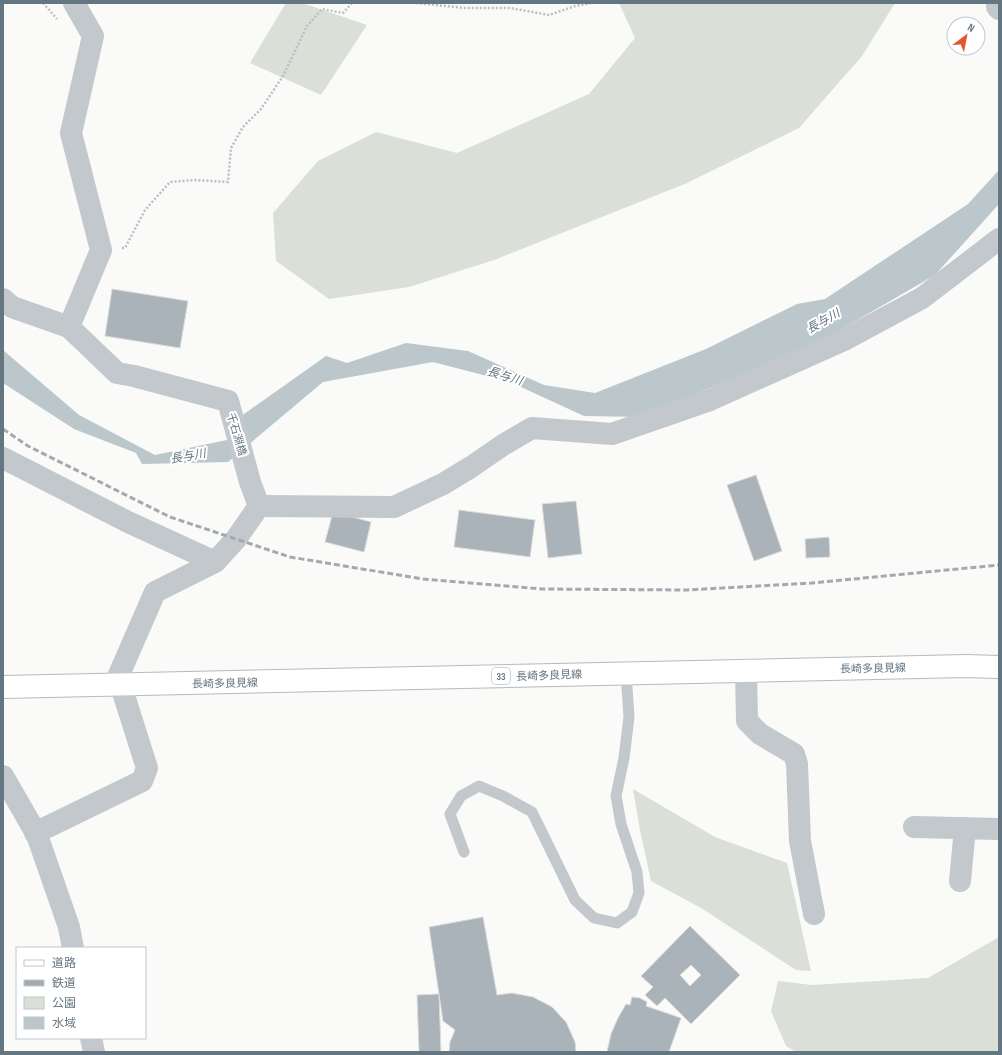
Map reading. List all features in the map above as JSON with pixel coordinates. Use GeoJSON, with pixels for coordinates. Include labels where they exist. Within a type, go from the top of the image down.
{"type":"FeatureCollection","features":[{"type":"Feature","properties":{"kind":"main road","name":"長崎多良見線"},"geometry":{"type":"LineString","coordinates":[[3,687],[117,686],[746,670],[958,666],[999,667]]}},
{"type":"Feature","properties":{"kind":"street"},"geometry":{"type":"LineString","coordinates":[[3,299],[12,307],[69,327],[101,250],[71,133],[93,36],[74,3]]}},
{"type":"Feature","properties":{"kind":"street"},"geometry":{"type":"LineString","coordinates":[[998,3],[997,8],[999,9]]}},
{"type":"Feature","properties":{"kind":"street"},"geometry":{"type":"LineString","coordinates":[[35,833],[142,781],[147,768],[117,686],[155,592],[215,562],[236,539],[259,506],[394,507],[443,484],[532,428],[612,434],[710,400],[844,340],[922,298],[999,239]]}},
{"type":"Feature","properties":{"kind":"street","name":"千石淵橋"},"geometry":{"type":"LineString","coordinates":[[69,327],[117,373],[134,376],[228,401],[250,482],[259,506]]}},
{"type":"Feature","properties":{"kind":"street"},"geometry":{"type":"LineString","coordinates":[[3,458],[128,522],[215,562]]}},
{"type":"Feature","properties":{"kind":"street"},"geometry":{"type":"LineString","coordinates":[[746,670],[747,722],[760,734],[794,754],[797,764],[800,840],[814,914]]}},
{"type":"Feature","properties":{"kind":"street"},"geometry":{"type":"LineString","coordinates":[[3,776],[35,833],[69,927],[73,947]]}},
{"type":"Feature","properties":{"kind":"street"},"geometry":{"type":"LineString","coordinates":[[914,826],[999,829]]}},
{"type":"Feature","properties":{"kind":"street"},"geometry":{"type":"LineString","coordinates":[[960,881],[965,828]]}},
{"type":"Feature","properties":{"kind":"street"},"geometry":{"type":"LineString","coordinates":[[91,1039],[94,1052]]}},
{"type":"Feature","properties":{"kind":"lane"},"geometry":{"type":"LineString","coordinates":[[464,852],[450,814],[461,796],[479,786],[503,796],[532,812],[575,900],[594,918],[617,924],[632,912],[639,893],[637,872],[621,824],[616,796],[624,758],[629,717],[626,673]]}},
{"type":"Feature","properties":{"kind":"path"},"geometry":{"type":"LineString","coordinates":[[101,250],[125,248],[145,210],[170,182],[194,180],[228,182],[231,148],[243,126],[261,108],[283,76],[307,26],[322,9],[343,13],[352,3]]}},
{"type":"Feature","properties":{"kind":"path"},"geometry":{"type":"LineString","coordinates":[[416,3],[465,8],[510,8],[549,15],[575,6],[592,3]]}},
{"type":"Feature","properties":{"kind":"green space"},"geometry":{"type":"Polygon","coordinates":[[[286,3],[302,3],[367,25],[321,95],[250,63],[286,3]]]}},
{"type":"Feature","properties":{"kind":"green space"},"geometry":{"type":"Polygon","coordinates":[[[619,3],[895,3],[862,56],[799,128],[687,183],[494,260],[409,287],[329,299],[276,261],[273,213],[318,161],[376,132],[457,153],[589,94],[635,38],[619,3]]]}},
{"type":"Feature","properties":{"kind":"green space"},"geometry":{"type":"Polygon","coordinates":[[[633,789],[715,837],[787,863],[811,971],[796,970],[701,908],[651,881],[633,789]]]}},
{"type":"Feature","properties":{"kind":"green space"},"geometry":{"type":"Polygon","coordinates":[[[999,937],[999,1052],[796,1052],[786,1046],[771,1011],[778,981],[812,985],[928,978],[999,937]]]}},
{"type":"Feature","properties":{"kind":"water","name":"長与川"},"geometry":{"type":"Polygon","coordinates":[[[999,170],[999,204],[935,275],[816,344],[640,417],[584,416],[510,382],[433,362],[323,382],[228,462],[142,464],[136,453],[74,429],[3,383],[3,350],[79,415],[155,455],[227,440],[237,419],[326,356],[347,363],[406,343],[468,351],[544,385],[595,393],[706,349],[797,304],[825,299],[968,204],[999,170]]]}},
{"type":"Feature","properties":{"kind":"building"},"geometry":{"type":"Polygon","coordinates":[[[112,289],[188,301],[180,348],[105,336],[112,289]]]}},
{"type":"Feature","properties":{"kind":"building"},"geometry":{"type":"Polygon","coordinates":[[[756,475],[782,551],[754,561],[727,485],[756,475]]]}},
{"type":"Feature","properties":{"kind":"building"},"geometry":{"type":"Polygon","coordinates":[[[576,501],[582,554],[548,558],[542,504],[576,501]]]}},
{"type":"Feature","properties":{"kind":"building"},"geometry":{"type":"Polygon","coordinates":[[[459,510],[535,520],[530,557],[454,547],[459,510]]]}},
{"type":"Feature","properties":{"kind":"building"},"geometry":{"type":"Polygon","coordinates":[[[333,512],[371,522],[364,552],[325,542],[333,512]]]}},
{"type":"Feature","properties":{"kind":"building"},"geometry":{"type":"Polygon","coordinates":[[[829,537],[830,557],[806,558],[805,539],[829,537]]]}},
{"type":"Feature","properties":{"kind":"building"},"geometry":{"type":"Polygon","coordinates":[[[483,917],[497,995],[512,993],[533,997],[552,1007],[566,1022],[575,1042],[576,1052],[449,1052],[450,1042],[455,1030],[443,1021],[429,927],[483,917]]]}},
{"type":"Feature","properties":{"kind":"building"},"geometry":{"type":"Polygon","coordinates":[[[690,926],[740,975],[691,1024],[665,998],[657,1006],[645,995],[653,987],[641,976],[690,926]],[[691,965],[680,975],[690,986],[701,975],[691,965]]]}},
{"type":"Feature","properties":{"kind":"building"},"geometry":{"type":"Polygon","coordinates":[[[439,994],[441,1052],[419,1052],[417,995],[439,994]]]}},
{"type":"Feature","properties":{"kind":"building"},"geometry":{"type":"Polygon","coordinates":[[[632,997],[640,998],[647,1002],[646,1006],[681,1018],[669,1052],[607,1052],[611,1034],[618,1018],[626,1004],[630,1005],[632,997]]]}},
{"type":"Feature","properties":{"kind":"railway"},"geometry":{"type":"LineString","coordinates":[[3,429],[28,446],[170,517],[290,557],[423,579],[542,589],[687,590],[812,583],[999,565]]}}]}
